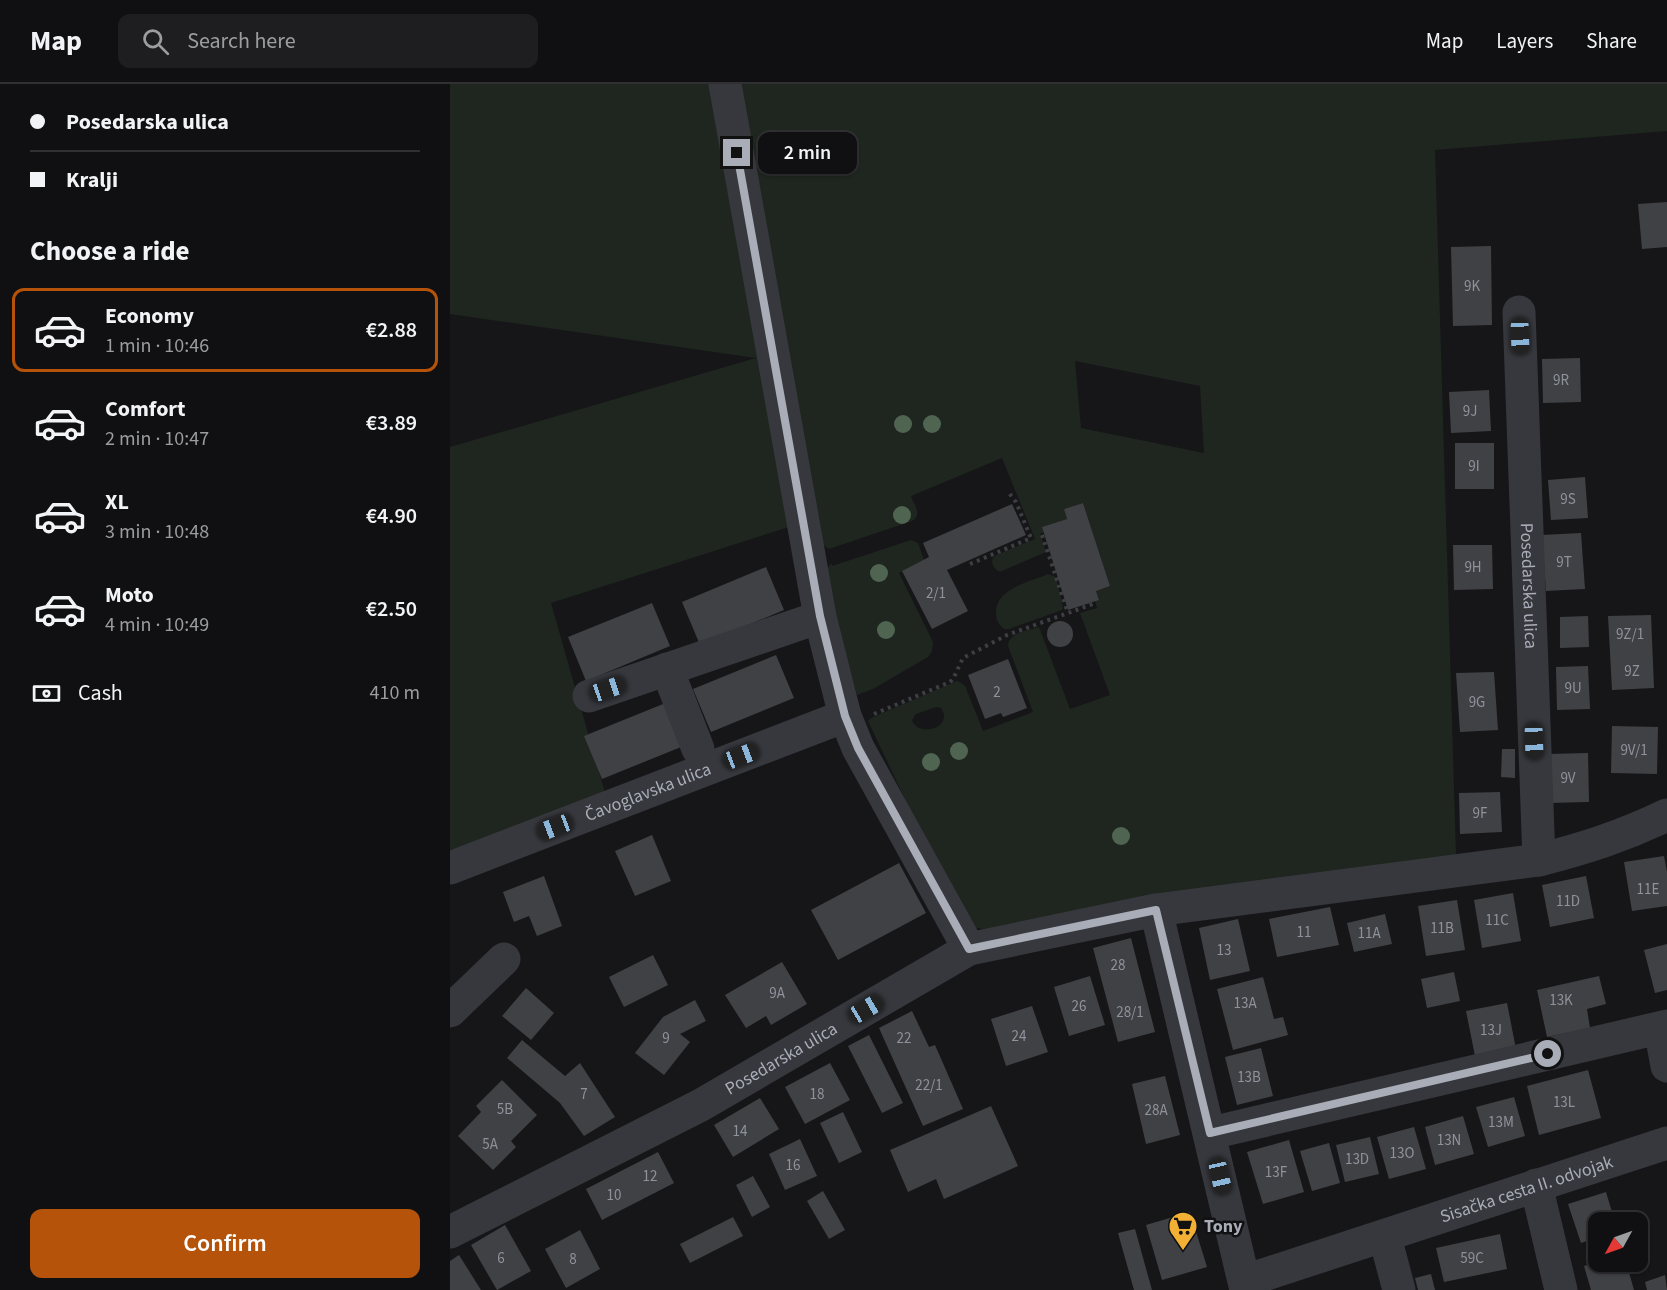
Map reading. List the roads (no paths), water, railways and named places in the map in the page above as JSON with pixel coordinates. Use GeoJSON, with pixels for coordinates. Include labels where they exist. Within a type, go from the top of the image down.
{"type":"FeatureCollection","features":[{"type":"Feature","properties":{"kind":"street"},"geometry":{"type":"LineString","coordinates":[[725,84],[820,616],[857,716],[858,748],[969,949]]}},
{"type":"Feature","properties":{"kind":"street","name":"Posedarska ulica"},"geometry":{"type":"LineString","coordinates":[[1519,312],[1539,860]]}},
{"type":"Feature","properties":{"kind":"street"},"geometry":{"type":"LineString","coordinates":[[589,696],[820,616]]}},
{"type":"Feature","properties":{"kind":"street"},"geometry":{"type":"LineString","coordinates":[[667,669],[699,749]]}},
{"type":"Feature","properties":{"kind":"street","name":"Čavoglavska ulica"},"geometry":{"type":"LineString","coordinates":[[450,868],[857,716]]}},
{"type":"Feature","properties":{"kind":"street","name":"Posedarska ulica"},"geometry":{"type":"LineString","coordinates":[[450,1232],[701,1105],[969,949],[1156,910],[1539,860],[1630,833],[1667,815]]}},
{"type":"Feature","properties":{"kind":"street"},"geometry":{"type":"LineString","coordinates":[[1156,910],[1246,1286]]}},
{"type":"Feature","properties":{"kind":"street"},"geometry":{"type":"LineString","coordinates":[[450,1011],[504,959]]}},
{"type":"Feature","properties":{"kind":"street"},"geometry":{"type":"LineString","coordinates":[[1210,1133],[1664,1027],[1667,1066]]}},
{"type":"Feature","properties":{"kind":"street","name":"Sisačka cesta II. odvojak"},"geometry":{"type":"LineString","coordinates":[[1246,1286],[1536,1185],[1667,1143]]}},
{"type":"Feature","properties":{"kind":"street"},"geometry":{"type":"LineString","coordinates":[[1536,1185],[1561,1290]]}},
{"type":"Feature","properties":{"kind":"street"},"geometry":{"type":"LineString","coordinates":[[1385,1237],[1399,1290]]}},
{"type":"Feature","properties":{"kind":"place","name":"Tony"},"geometry":{"type":"Point","coordinates":[1183,1252]}}]}
